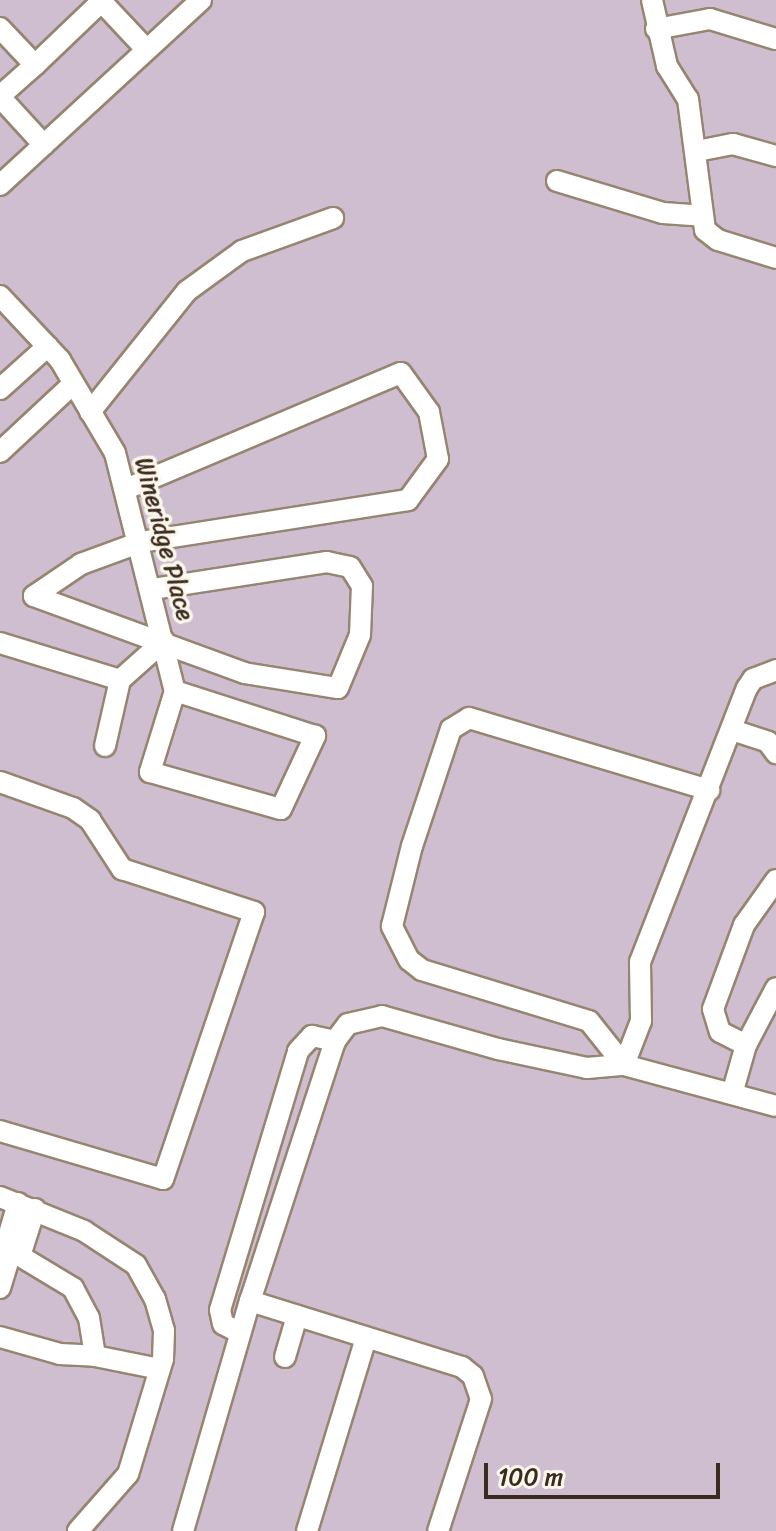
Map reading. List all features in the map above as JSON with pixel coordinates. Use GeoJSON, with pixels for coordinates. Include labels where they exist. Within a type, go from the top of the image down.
{"type":"FeatureCollection","features":[{"type":"Feature","properties":{"kind":"street"},"geometry":{"type":"LineString","coordinates":[[0,185],[201,0]]}},
{"type":"Feature","properties":{"kind":"street"},"geometry":{"type":"LineString","coordinates":[[652,0],[656,29],[667,66],[688,99],[705,230],[718,240],[776,258]]}},
{"type":"Feature","properties":{"kind":"street"},"geometry":{"type":"LineString","coordinates":[[44,145],[0,97],[101,1],[146,49]]}},
{"type":"Feature","properties":{"kind":"street"},"geometry":{"type":"LineString","coordinates":[[656,29],[710,19],[776,39]]}},
{"type":"Feature","properties":{"kind":"street"},"geometry":{"type":"LineString","coordinates":[[0,28],[35,65]]}},
{"type":"Feature","properties":{"kind":"street"},"geometry":{"type":"LineString","coordinates":[[697,151],[733,144],[776,156]]}},
{"type":"Feature","properties":{"kind":"street"},"geometry":{"type":"LineString","coordinates":[[557,181],[663,213],[702,216]]}},
{"type":"Feature","properties":{"kind":"street"},"geometry":{"type":"LineString","coordinates":[[90,412],[187,291],[242,251],[333,218]]}},
{"type":"Feature","properties":{"kind":"street","name":"Wineridge Place"},"geometry":{"type":"LineString","coordinates":[[0,296],[48,346],[115,453],[141,542],[175,691]]}},
{"type":"Feature","properties":{"kind":"street"},"geometry":{"type":"LineString","coordinates":[[0,389],[48,346]]}},
{"type":"Feature","properties":{"kind":"street"},"geometry":{"type":"LineString","coordinates":[[126,489],[401,373],[429,412],[438,459],[408,500],[141,542],[81,564],[34,596],[164,641],[244,673],[338,688],[360,635],[362,586],[350,567],[327,562],[152,589]]}},
{"type":"Feature","properties":{"kind":"street"},"geometry":{"type":"LineString","coordinates":[[4,448],[73,384]]}},
{"type":"Feature","properties":{"kind":"street"},"geometry":{"type":"LineString","coordinates":[[105,746],[120,680],[164,641]]}},
{"type":"Feature","properties":{"kind":"street"},"geometry":{"type":"LineString","coordinates":[[0,643],[120,680]]}},
{"type":"Feature","properties":{"kind":"street"},"geometry":{"type":"LineString","coordinates":[[624,1065],[641,1021],[640,962],[753,679],[776,670]]}},
{"type":"Feature","properties":{"kind":"street"},"geometry":{"type":"LineString","coordinates":[[175,691],[315,736],[281,809],[150,772],[175,691]]}},
{"type":"Feature","properties":{"kind":"street"},"geometry":{"type":"LineString","coordinates":[[624,1065],[589,1021],[422,970],[409,960],[392,926],[412,846],[451,729],[469,718],[709,790]]}},
{"type":"Feature","properties":{"kind":"street"},"geometry":{"type":"LineString","coordinates":[[732,730],[768,742],[776,753]]}},
{"type":"Feature","properties":{"kind":"street"},"geometry":{"type":"LineString","coordinates":[[0,782],[73,808],[90,820],[122,869],[254,912],[163,1179],[0,1131]]}},
{"type":"Feature","properties":{"kind":"street"},"geometry":{"type":"LineString","coordinates":[[746,1045],[720,1032],[713,1009],[744,925],[776,880]]}},
{"type":"Feature","properties":{"kind":"street"},"geometry":{"type":"LineString","coordinates":[[732,1094],[746,1045],[776,988]]}},
{"type":"Feature","properties":{"kind":"street"},"geometry":{"type":"LineString","coordinates":[[183,1531],[240,1333],[335,1041],[357,1019],[382,1016],[572,1065],[624,1065],[776,1106]]}},
{"type":"Feature","properties":{"kind":"street"},"geometry":{"type":"LineString","coordinates":[[240,1333],[223,1324],[220,1310],[298,1051],[312,1036],[335,1041]]}},
{"type":"Feature","properties":{"kind":"street"},"geometry":{"type":"LineString","coordinates":[[0,1288],[18,1203],[84,1231],[136,1265],[155,1299],[164,1331],[160,1369],[128,1474],[78,1531]]}},
{"type":"Feature","properties":{"kind":"street"},"geometry":{"type":"LineString","coordinates":[[9,1253],[73,1288],[89,1318],[95,1356]]}},
{"type":"Feature","properties":{"kind":"street"},"geometry":{"type":"LineString","coordinates":[[250,1301],[462,1367],[480,1387],[481,1399],[438,1531]]}},
{"type":"Feature","properties":{"kind":"street"},"geometry":{"type":"LineString","coordinates":[[285,1357],[297,1316]]}},
{"type":"Feature","properties":{"kind":"street"},"geometry":{"type":"LineString","coordinates":[[0,1337],[60,1354],[95,1356],[160,1369]]}},
{"type":"Feature","properties":{"kind":"street"},"geometry":{"type":"LineString","coordinates":[[307,1531],[366,1338]]}},
{"type":"Feature","properties":{"kind":"shaded area"},"geometry":{"type":"Polygon","coordinates":[[[0,0],[776,0],[776,1531],[0,1531],[0,0]]]}}]}
